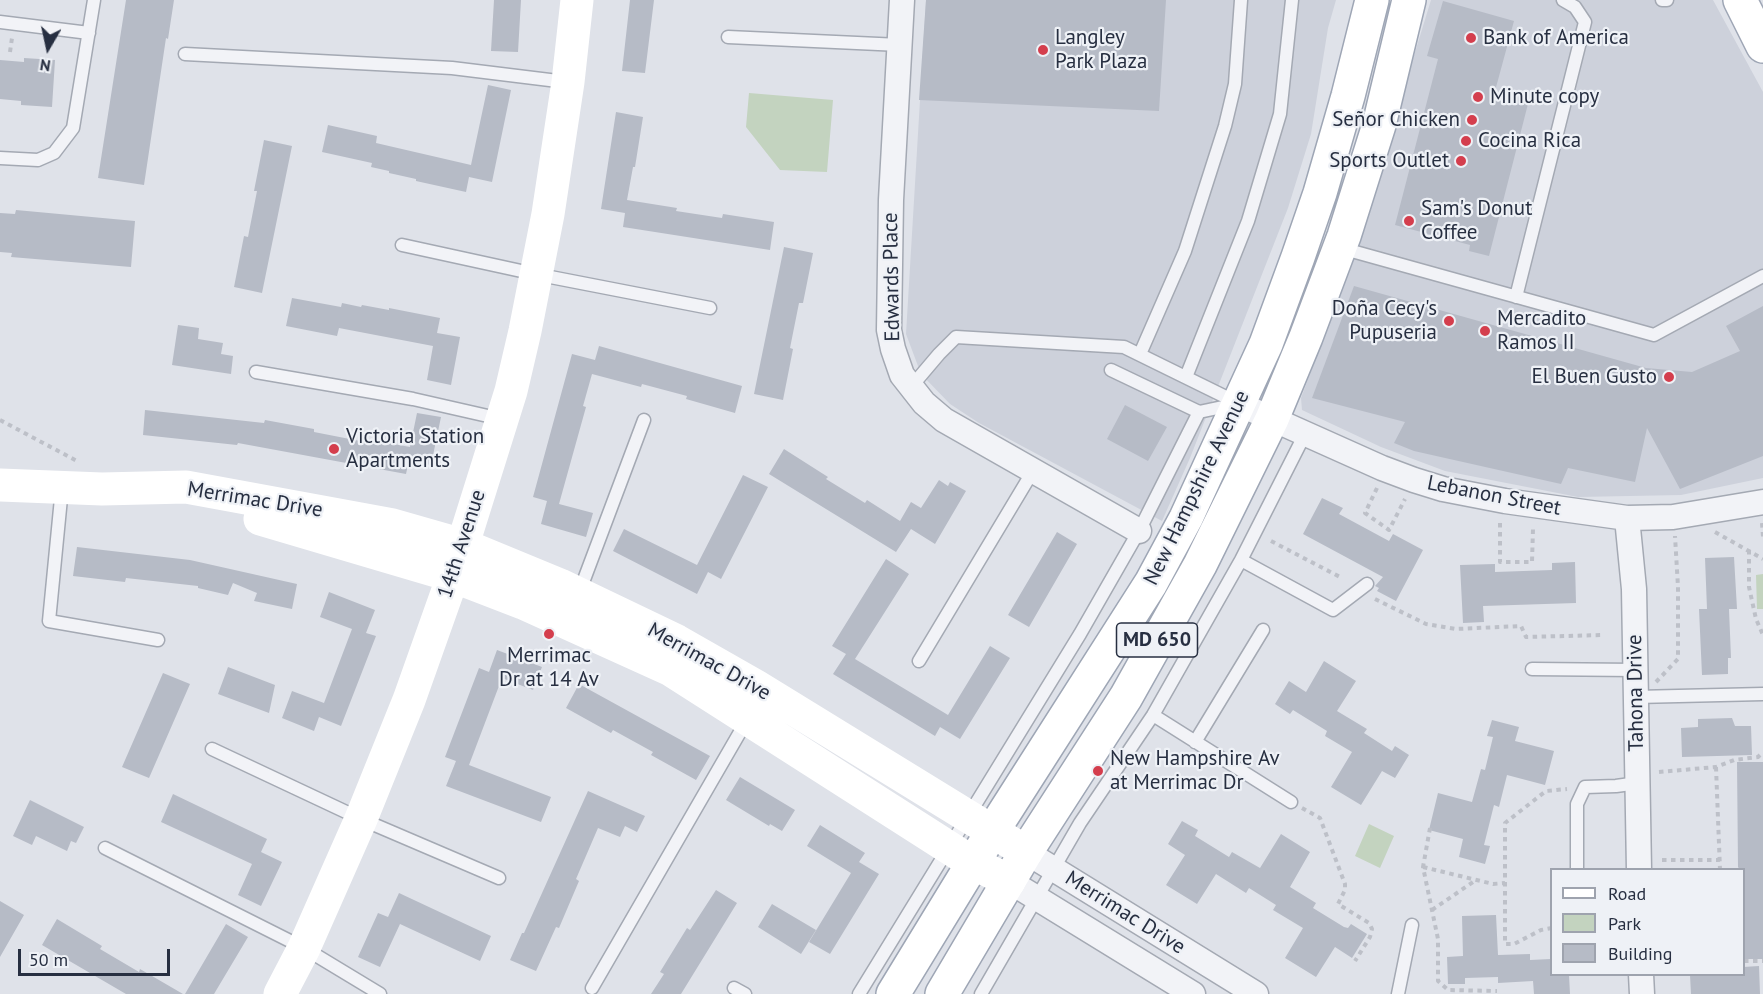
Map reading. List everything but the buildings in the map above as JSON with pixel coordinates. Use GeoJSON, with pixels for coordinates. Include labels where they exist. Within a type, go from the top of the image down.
{"type":"FeatureCollection","features":[{"type":"Feature","properties":{"kind":"street","name":"14th Avenue"},"geometry":{"type":"LineString","coordinates":[[280,994],[304,948],[361,819],[409,700],[453,576],[502,419],[525,331],[548,214],[568,82],[577,0]]}},
{"type":"Feature","properties":{"kind":"street","name":"Edwards Place"},"geometry":{"type":"LineString","coordinates":[[902,0],[891,200],[889,330],[902,375],[924,403],[944,420],[1139,531]]}},
{"type":"Feature","properties":{"kind":"street","name":"New Hampshire Avenue"},"geometry":{"type":"LineString","coordinates":[[893,994],[962,855],[1151,583],[1186,518],[1266,344],[1320,193],[1348,96],[1372,0]]}},
{"type":"Feature","properties":{"kind":"street","name":"New Hampshire Avenue"},"geometry":{"type":"LineString","coordinates":[[942,994],[1026,852],[1126,698],[1200,565],[1272,419],[1339,248],[1379,125],[1409,0]]}},
{"type":"Feature","properties":{"kind":"street"},"geometry":{"type":"LineString","coordinates":[[1740,0],[1763,46]]}},
{"type":"Feature","properties":{"kind":"street","name":"Lebanon Street"},"geometry":{"type":"LineString","coordinates":[[1239,404],[1382,468],[1443,489],[1627,518],[1673,517],[1763,502]]}},
{"type":"Feature","properties":{"kind":"street","name":"Merrimac Drive"},"geometry":{"type":"LineString","coordinates":[[0,485],[71,475],[102,489],[253,517],[453,576],[534,607],[671,670],[962,855],[1009,881],[1193,994]]}},
{"type":"Feature","properties":{"kind":"street","name":"Merrimac Drive"},"geometry":{"type":"LineString","coordinates":[[102,489],[186,487],[393,525],[463,545],[579,594],[698,653],[1256,994]]}},
{"type":"Feature","properties":{"kind":"street","name":"Tahona Drive"},"geometry":{"type":"LineString","coordinates":[[1627,518],[1646,676],[1636,696],[1648,778],[1640,868]]}},
{"type":"Feature","properties":{"kind":"street"},"geometry":{"type":"LineString","coordinates":[[1641,976],[1642,994]]}},
{"type":"Feature","properties":{"kind":"lane"},"geometry":{"type":"LineString","coordinates":[[0,158],[38,160],[54,153],[73,128],[94,0]]}},
{"type":"Feature","properties":{"kind":"lane"},"geometry":{"type":"LineString","coordinates":[[1140,354],[1185,251],[1224,126],[1235,84],[1241,0]]}},
{"type":"Feature","properties":{"kind":"lane"},"geometry":{"type":"LineString","coordinates":[[1186,377],[1248,221],[1280,114],[1292,0]]}},
{"type":"Feature","properties":{"kind":"lane"},"geometry":{"type":"LineString","coordinates":[[1516,297],[1585,22],[1575,7],[1563,0]]}},
{"type":"Feature","properties":{"kind":"lane"},"geometry":{"type":"LineString","coordinates":[[1662,0],[1667,0]]}},
{"type":"Feature","properties":{"kind":"lane"},"geometry":{"type":"LineString","coordinates":[[0,22],[89,33]]}},
{"type":"Feature","properties":{"kind":"lane"},"geometry":{"type":"LineString","coordinates":[[728,37],[900,45]]}},
{"type":"Feature","properties":{"kind":"lane"},"geometry":{"type":"LineString","coordinates":[[185,54],[452,68],[568,82]]}},
{"type":"Feature","properties":{"kind":"lane"},"geometry":{"type":"LineString","coordinates":[[402,245],[710,308]]}},
{"type":"Feature","properties":{"kind":"lane"},"geometry":{"type":"LineString","coordinates":[[1339,248],[1654,335],[1763,276]]}},
{"type":"Feature","properties":{"kind":"lane"},"geometry":{"type":"LineString","coordinates":[[911,387],[956,337],[1124,346],[1239,404]]}},
{"type":"Feature","properties":{"kind":"lane"},"geometry":{"type":"LineString","coordinates":[[1111,370],[1199,412],[1239,404]]}},
{"type":"Feature","properties":{"kind":"lane"},"geometry":{"type":"LineString","coordinates":[[256,372],[413,399],[502,419]]}},
{"type":"Feature","properties":{"kind":"lane"},"geometry":{"type":"LineString","coordinates":[[981,825],[1080,634],[1139,531],[1199,412]]}},
{"type":"Feature","properties":{"kind":"lane"},"geometry":{"type":"LineString","coordinates":[[579,594],[644,420]]}},
{"type":"Feature","properties":{"kind":"lane"},"geometry":{"type":"LineString","coordinates":[[981,994],[1080,823],[1153,715],[1241,560],[1305,434]]}},
{"type":"Feature","properties":{"kind":"lane"},"geometry":{"type":"LineString","coordinates":[[919,661],[1033,471]]}},
{"type":"Feature","properties":{"kind":"lane"},"geometry":{"type":"LineString","coordinates":[[71,475],[49,621],[158,640]]}},
{"type":"Feature","properties":{"kind":"lane"},"geometry":{"type":"LineString","coordinates":[[1241,560],[1333,610],[1367,584]]}},
{"type":"Feature","properties":{"kind":"lane"},"geometry":{"type":"LineString","coordinates":[[1195,742],[1263,630]]}},
{"type":"Feature","properties":{"kind":"lane"},"geometry":{"type":"LineString","coordinates":[[1532,669],[1646,676]]}},
{"type":"Feature","properties":{"kind":"lane"},"geometry":{"type":"LineString","coordinates":[[1636,696],[1763,694]]}},
{"type":"Feature","properties":{"kind":"lane"},"geometry":{"type":"LineString","coordinates":[[1153,715],[1291,802]]}},
{"type":"Feature","properties":{"kind":"lane"},"geometry":{"type":"LineString","coordinates":[[592,988],[748,719]]}},
{"type":"Feature","properties":{"kind":"lane"},"geometry":{"type":"LineString","coordinates":[[212,749],[361,819],[499,878]]}},
{"type":"Feature","properties":{"kind":"lane"},"geometry":{"type":"LineString","coordinates":[[1577,868],[1577,804],[1585,786],[1616,786],[1648,778]]}},
{"type":"Feature","properties":{"kind":"lane"},"geometry":{"type":"LineString","coordinates":[[105,848],[304,948],[380,994]]}},
{"type":"Feature","properties":{"kind":"lane"},"geometry":{"type":"LineString","coordinates":[[859,994],[962,855]]}},
{"type":"Feature","properties":{"kind":"lane"},"geometry":{"type":"LineString","coordinates":[[1398,994],[1412,926]]}},
{"type":"Feature","properties":{"kind":"path"},"geometry":{"type":"LineString","coordinates":[[0,420],[71,475]]}},
{"type":"Feature","properties":{"kind":"path"},"geometry":{"type":"LineString","coordinates":[[1377,488],[1365,513],[1389,530],[1406,499]]}},
{"type":"Feature","properties":{"kind":"path"},"geometry":{"type":"LineString","coordinates":[[1762,522],[1763,537]]}},
{"type":"Feature","properties":{"kind":"path"},"geometry":{"type":"LineString","coordinates":[[1500,523],[1500,562],[1532,562],[1533,529]]}},
{"type":"Feature","properties":{"kind":"path"},"geometry":{"type":"LineString","coordinates":[[1715,532],[1763,559]]}},
{"type":"Feature","properties":{"kind":"path"},"geometry":{"type":"LineString","coordinates":[[1646,676],[1678,659],[1678,587],[1674,536]]}},
{"type":"Feature","properties":{"kind":"path"},"geometry":{"type":"LineString","coordinates":[[1271,541],[1340,577]]}},
{"type":"Feature","properties":{"kind":"path"},"geometry":{"type":"LineString","coordinates":[[1749,550],[1749,587],[1756,619],[1763,635]]}},
{"type":"Feature","properties":{"kind":"path"},"geometry":{"type":"LineString","coordinates":[[1375,599],[1426,624],[1456,629],[1521,626],[1526,637],[1604,635]]}},
{"type":"Feature","properties":{"kind":"path"},"geometry":{"type":"LineString","coordinates":[[1648,778],[1716,767],[1734,760],[1758,757],[1763,752]]}},
{"type":"Feature","properties":{"kind":"path"},"geometry":{"type":"LineString","coordinates":[[1716,767],[1720,868]]}},
{"type":"Feature","properties":{"kind":"path"},"geometry":{"type":"LineString","coordinates":[[1550,928],[1541,930],[1514,944],[1505,944],[1505,823],[1546,791],[1568,789]]}},
{"type":"Feature","properties":{"kind":"path"},"geometry":{"type":"LineString","coordinates":[[1291,802],[1320,818],[1345,884],[1345,890],[1338,904],[1369,923],[1372,929],[1370,937],[1355,961]]}},
{"type":"Feature","properties":{"kind":"path"},"geometry":{"type":"LineString","coordinates":[[1430,828],[1423,867],[1438,939],[1438,981],[1448,990],[1497,991]]}},
{"type":"Feature","properties":{"kind":"path"},"geometry":{"type":"LineString","coordinates":[[1662,860],[1720,860]]}},
{"type":"Feature","properties":{"kind":"path"},"geometry":{"type":"LineString","coordinates":[[1423,867],[1493,884],[1505,883]]}},
{"type":"Feature","properties":{"kind":"path"},"geometry":{"type":"LineString","coordinates":[[1432,910],[1476,880]]}},
{"type":"Feature","properties":{"kind":"path"},"geometry":{"type":"LineString","coordinates":[[1745,961],[1763,961]]}},
{"type":"Feature","properties":{"kind":"shaded area"},"geometry":{"type":"Polygon","coordinates":[[[926,0],[1336,0],[1328,28],[1311,134],[1288,208],[1190,458],[1162,521],[979,423],[950,404],[921,374],[906,334],[926,0]]]}},
{"type":"Feature","properties":{"kind":"shaded area"},"geometry":{"type":"Polygon","coordinates":[[[1431,0],[1713,0],[1763,92],[1763,478],[1681,495],[1578,497],[1445,471],[1381,447],[1302,410],[1301,398],[1346,278],[1431,0]]]}},
{"type":"Feature","properties":{"kind":"green space"},"geometry":{"type":"Polygon","coordinates":[[[749,93],[833,100],[827,172],[780,170],[746,127],[749,93]]]}},
{"type":"Feature","properties":{"kind":"green space"},"geometry":{"type":"Polygon","coordinates":[[[1763,574],[1763,609],[1757,609],[1756,575],[1763,574]]]}},
{"type":"Feature","properties":{"kind":"green space"},"geometry":{"type":"Polygon","coordinates":[[[1369,824],[1394,836],[1380,868],[1355,856],[1369,824]]]}},
{"type":"Feature","properties":{"kind":"place","name":"Bank of America"},"geometry":{"type":"Point","coordinates":[1471,38]}},
{"type":"Feature","properties":{"kind":"place","name":"Langley Park Plaza"},"geometry":{"type":"Point","coordinates":[1043,50]}},
{"type":"Feature","properties":{"kind":"place","name":"Minute copy"},"geometry":{"type":"Point","coordinates":[1478,97]}},
{"type":"Feature","properties":{"kind":"place","name":"Señor Chicken"},"geometry":{"type":"Point","coordinates":[1472,120]}},
{"type":"Feature","properties":{"kind":"place","name":"Cocina Rica"},"geometry":{"type":"Point","coordinates":[1466,141]}},
{"type":"Feature","properties":{"kind":"place","name":"Sports Outlet"},"geometry":{"type":"Point","coordinates":[1461,161]}},
{"type":"Feature","properties":{"kind":"place","name":"Sam's Donut Coffee"},"geometry":{"type":"Point","coordinates":[1409,221]}},
{"type":"Feature","properties":{"kind":"place","name":"Doña Cecy's Pupuseria"},"geometry":{"type":"Point","coordinates":[1449,321]}},
{"type":"Feature","properties":{"kind":"place","name":"Mercadito Ramos II"},"geometry":{"type":"Point","coordinates":[1485,331]}},
{"type":"Feature","properties":{"kind":"place","name":"El Buen Gusto"},"geometry":{"type":"Point","coordinates":[1669,377]}},
{"type":"Feature","properties":{"kind":"place","name":"Victoria Station Apartments"},"geometry":{"type":"Point","coordinates":[334,449]}},
{"type":"Feature","properties":{"kind":"place","name":"Merrimac Dr at 14 Av"},"geometry":{"type":"Point","coordinates":[549,634]}},
{"type":"Feature","properties":{"kind":"place","name":"New Hampshire Av at Merrimac Dr"},"geometry":{"type":"Point","coordinates":[1098,771]}}]}
